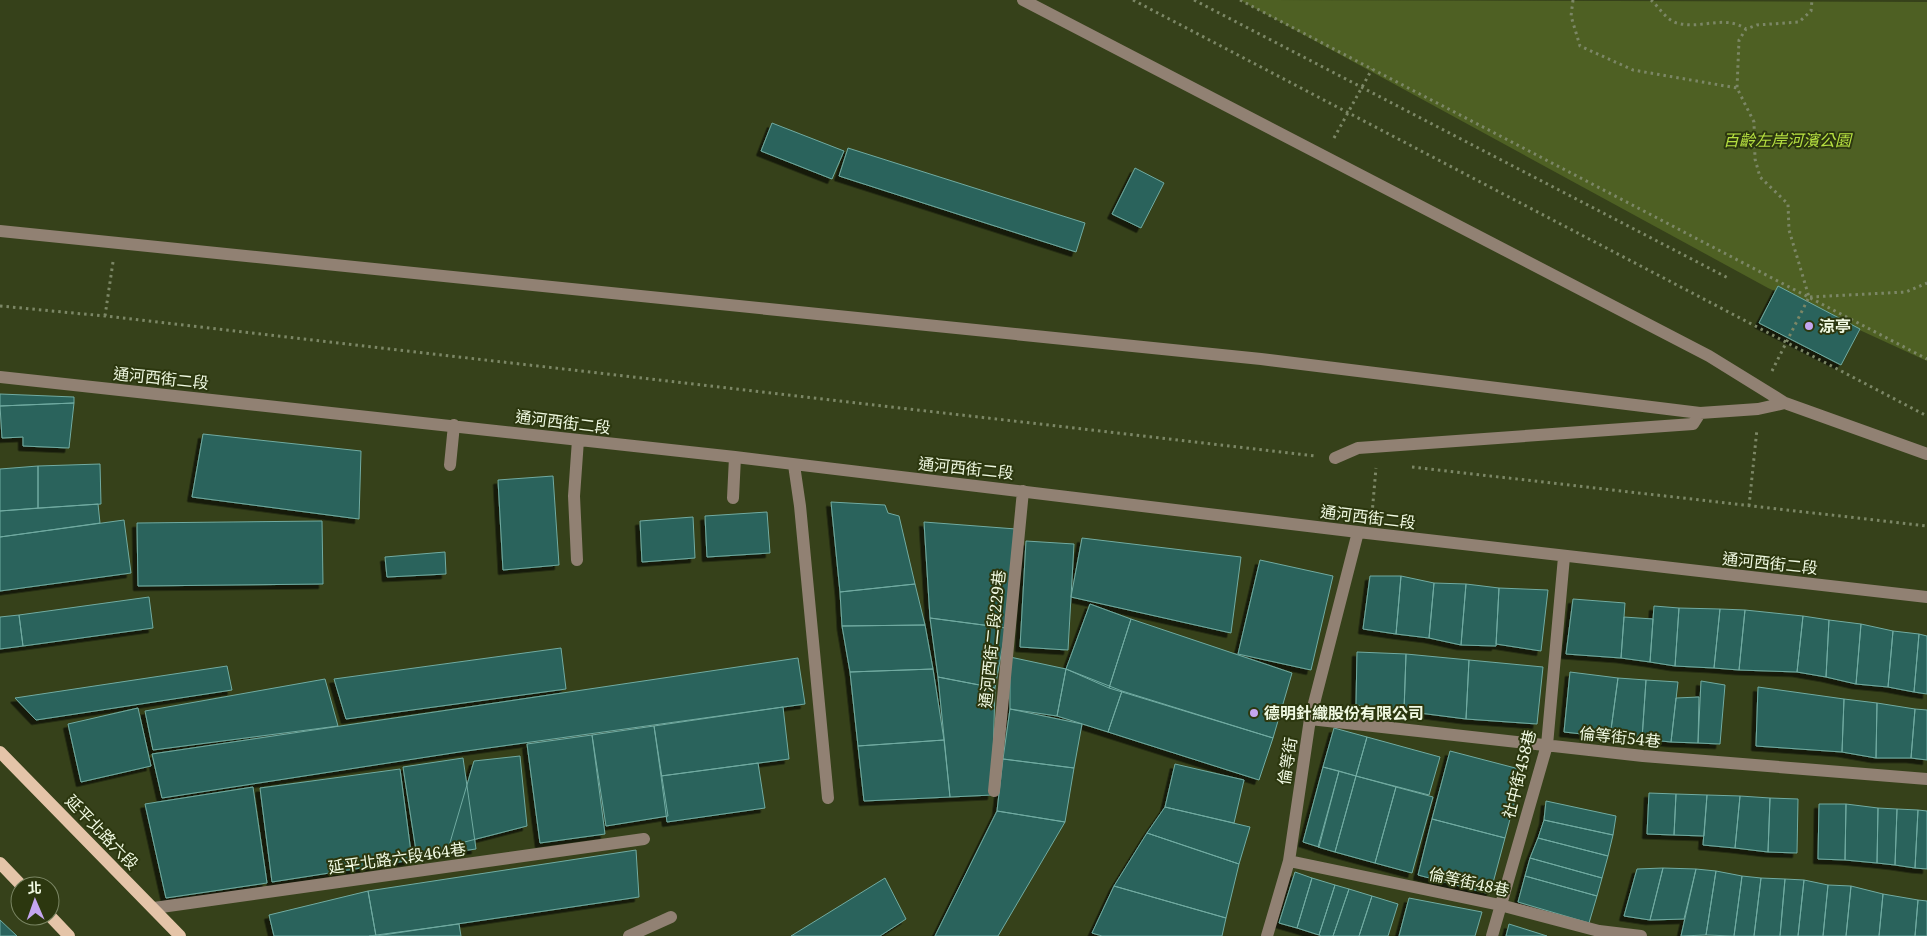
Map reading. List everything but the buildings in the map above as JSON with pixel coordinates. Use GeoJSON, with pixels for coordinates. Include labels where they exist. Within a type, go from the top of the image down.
{"type":"FeatureCollection","features":[{"type":"Feature","properties":{"kind":"main road","name":"延平北路六段"},"geometry":{"type":"LineString","coordinates":[[0,752],[180,936]]}},
{"type":"Feature","properties":{"kind":"main road"},"geometry":{"type":"LineString","coordinates":[[0,863],[12,876]]}},
{"type":"Feature","properties":{"kind":"main road"},"geometry":{"type":"LineString","coordinates":[[60,926],[69,936]]}},
{"type":"Feature","properties":{"kind":"street"},"geometry":{"type":"LineString","coordinates":[[1023,0],[1709,356],[1785,403],[1927,454]]}},
{"type":"Feature","properties":{"kind":"street"},"geometry":{"type":"LineString","coordinates":[[0,231],[1261,359],[1700,413],[1758,409],[1785,403]]}},
{"type":"Feature","properties":{"kind":"street","name":"通河西街二段"},"geometry":{"type":"LineString","coordinates":[[0,377],[735,457],[1564,557],[1927,597]]}},
{"type":"Feature","properties":{"kind":"street"},"geometry":{"type":"LineString","coordinates":[[1335,458],[1358,448],[1693,424],[1700,413]]}},
{"type":"Feature","properties":{"kind":"street"},"geometry":{"type":"LineString","coordinates":[[450,465],[454,425]]}},
{"type":"Feature","properties":{"kind":"street"},"geometry":{"type":"LineString","coordinates":[[577,560],[574,496],[578,440]]}},
{"type":"Feature","properties":{"kind":"street"},"geometry":{"type":"LineString","coordinates":[[733,498],[735,457]]}},
{"type":"Feature","properties":{"kind":"street"},"geometry":{"type":"LineString","coordinates":[[794,465],[800,506],[828,798]]}},
{"type":"Feature","properties":{"kind":"street","name":"通河西街二段229巷"},"geometry":{"type":"LineString","coordinates":[[994,791],[1023,491]]}},
{"type":"Feature","properties":{"kind":"street","name":"倫等街"},"geometry":{"type":"LineString","coordinates":[[1267,936],[1289,861],[1310,719],[1358,532]]}},
{"type":"Feature","properties":{"kind":"street","name":"社中街458巷"},"geometry":{"type":"LineString","coordinates":[[1492,936],[1547,745],[1564,557]]}},
{"type":"Feature","properties":{"kind":"street","name":"倫等街54巷"},"geometry":{"type":"LineString","coordinates":[[1310,719],[1642,756],[1927,779]]}},
{"type":"Feature","properties":{"kind":"street","name":"延平北路六段464巷"},"geometry":{"type":"LineString","coordinates":[[154,908],[644,838]]}},
{"type":"Feature","properties":{"kind":"street","name":"倫等街48巷"},"geometry":{"type":"LineString","coordinates":[[1289,861],[1500,905],[1598,931],[1641,936]]}},
{"type":"Feature","properties":{"kind":"street"},"geometry":{"type":"LineString","coordinates":[[629,936],[671,917]]}},
{"type":"Feature","properties":{"kind":"path"},"geometry":{"type":"LineString","coordinates":[[1133,0],[1927,416]]}},
{"type":"Feature","properties":{"kind":"path"},"geometry":{"type":"LineString","coordinates":[[1194,0],[1728,278]]}},
{"type":"Feature","properties":{"kind":"path"},"geometry":{"type":"LineString","coordinates":[[1240,0],[1927,359]]}},
{"type":"Feature","properties":{"kind":"path"},"geometry":{"type":"LineString","coordinates":[[1573,0],[1571,16],[1580,46],[1632,70],[1737,88]]}},
{"type":"Feature","properties":{"kind":"path"},"geometry":{"type":"LineString","coordinates":[[1651,0],[1676,23],[1692,25],[1727,21],[1737,23],[1746,29]]}},
{"type":"Feature","properties":{"kind":"path"},"geometry":{"type":"LineString","coordinates":[[1762,389],[1788,342],[1809,298],[1789,230],[1788,204],[1760,177],[1755,159],[1754,122],[1737,88],[1739,40],[1746,29],[1757,25],[1799,22],[1811,11],[1812,0]]}},
{"type":"Feature","properties":{"kind":"path"},"geometry":{"type":"LineString","coordinates":[[1324,156],[1372,69]]}},
{"type":"Feature","properties":{"kind":"path"},"geometry":{"type":"LineString","coordinates":[[105,316],[116,244]]}},
{"type":"Feature","properties":{"kind":"path"},"geometry":{"type":"LineString","coordinates":[[1809,298],[1906,292],[1927,283]]}},
{"type":"Feature","properties":{"kind":"path"},"geometry":{"type":"LineString","coordinates":[[0,306],[105,316],[1335,458]]}},
{"type":"Feature","properties":{"kind":"path"},"geometry":{"type":"LineString","coordinates":[[1749,506],[1758,409]]}},
{"type":"Feature","properties":{"kind":"path"},"geometry":{"type":"LineString","coordinates":[[1364,514],[1372,514],[1376,462]]}},
{"type":"Feature","properties":{"kind":"path"},"geometry":{"type":"LineString","coordinates":[[1406,466],[1927,526]]}},
{"type":"Feature","properties":{"kind":"green space","name":"百齡左岸河濱公園"},"geometry":{"type":"Polygon","coordinates":[[[1240,0],[1927,2],[1927,361],[1768,288],[1240,0]]]}},
{"type":"Feature","properties":{"kind":"place","name":"涼亭"},"geometry":{"type":"Point","coordinates":[1809,326]}},
{"type":"Feature","properties":{"kind":"place","name":"德明針織股份有限公司"},"geometry":{"type":"Point","coordinates":[1254,713]}}]}
